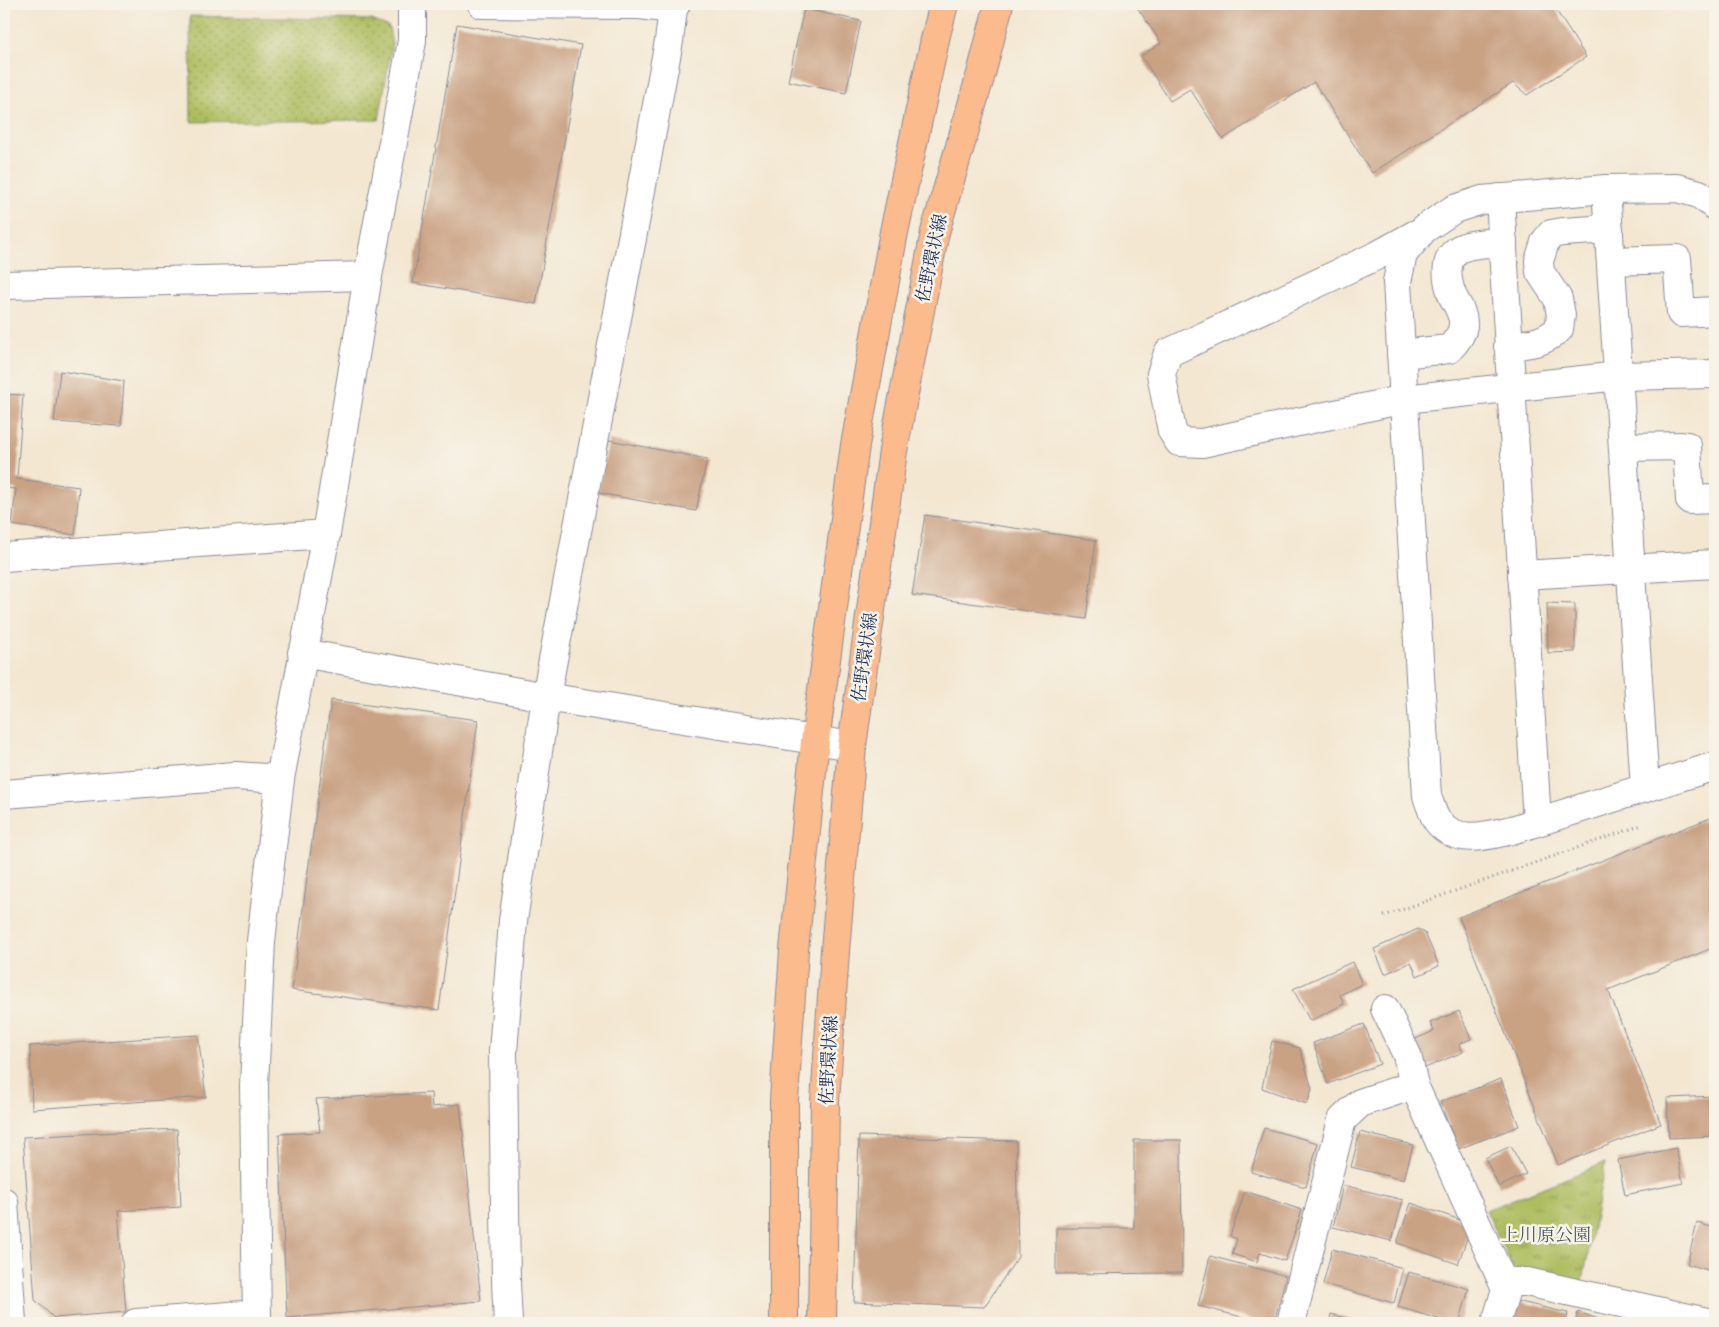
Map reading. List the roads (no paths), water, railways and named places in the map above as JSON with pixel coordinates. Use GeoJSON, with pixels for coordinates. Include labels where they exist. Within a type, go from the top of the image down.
{"type":"FeatureCollection","features":[{"type":"Feature","properties":{"kind":"main road","name":"佐野環状線"},"geometry":{"type":"LineString","coordinates":[[784,1323],[784,1100],[794,950],[815,741],[855,445],[894,232],[944,4]]}},
{"type":"Feature","properties":{"kind":"main road","name":"佐野環状線"},"geometry":{"type":"LineString","coordinates":[[822,1323],[825,1102],[852,746],[893,451],[935,232],[982,74],[999,4]]}},
{"type":"Feature","properties":{"kind":"street"},"geometry":{"type":"LineString","coordinates":[[136,1323],[257,1318],[254,1085],[261,941],[280,779],[302,653],[326,534],[368,276],[412,41],[412,4]]}},
{"type":"Feature","properties":{"kind":"street"},"geometry":{"type":"LineString","coordinates":[[482,4],[674,6],[546,697],[513,922],[503,1052],[508,1323]]}},
{"type":"Feature","properties":{"kind":"street"},"geometry":{"type":"LineString","coordinates":[[1715,206],[1699,194],[1677,188],[1606,189],[1482,200],[1454,209],[1424,229],[1378,255],[1168,353],[1161,374],[1172,431],[1179,442],[1202,443],[1404,399],[1619,376],[1715,374]]}},
{"type":"Feature","properties":{"kind":"street"},"geometry":{"type":"LineString","coordinates":[[1606,189],[1645,788]]}},
{"type":"Feature","properties":{"kind":"street"},"geometry":{"type":"LineString","coordinates":[[1500,198],[1537,822]]}},
{"type":"Feature","properties":{"kind":"street"},"geometry":{"type":"LineString","coordinates":[[1424,229],[1402,254],[1397,282],[1427,796],[1437,821],[1458,837],[1483,837],[1512,830],[1715,766]]}},
{"type":"Feature","properties":{"kind":"street"},"geometry":{"type":"LineString","coordinates":[[1508,346],[1533,343],[1549,338],[1559,329],[1561,315],[1558,299],[1540,272],[1539,261],[1545,242],[1551,234],[1609,229]]}},
{"type":"Feature","properties":{"kind":"street"},"geometry":{"type":"LineString","coordinates":[[1401,354],[1449,349],[1456,341],[1463,327],[1462,314],[1447,284],[1447,266],[1452,254],[1463,247],[1502,242]]}},
{"type":"Feature","properties":{"kind":"street"},"geometry":{"type":"LineString","coordinates":[[1611,261],[1677,259],[1681,314],[1715,312]]}},
{"type":"Feature","properties":{"kind":"street"},"geometry":{"type":"LineString","coordinates":[[4,285],[368,276]]}},
{"type":"Feature","properties":{"kind":"street"},"geometry":{"type":"LineString","coordinates":[[1623,447],[1687,446],[1690,500],[1715,499]]}},
{"type":"Feature","properties":{"kind":"street"},"geometry":{"type":"LineString","coordinates":[[4,557],[326,534]]}},
{"type":"Feature","properties":{"kind":"street"},"geometry":{"type":"LineString","coordinates":[[1522,575],[1715,564]]}},
{"type":"Feature","properties":{"kind":"street"},"geometry":{"type":"LineString","coordinates":[[302,653],[546,697],[852,746]]}},
{"type":"Feature","properties":{"kind":"street"},"geometry":{"type":"LineString","coordinates":[[4,794],[235,776],[280,779]]}},
{"type":"Feature","properties":{"kind":"street"},"geometry":{"type":"LineString","coordinates":[[1386,1009],[1407,1055],[1412,1080],[1506,1289],[1496,1323]]}},
{"type":"Feature","properties":{"kind":"street"},"geometry":{"type":"LineString","coordinates":[[1291,1323],[1342,1120],[1360,1103],[1412,1080]]}},
{"type":"Feature","properties":{"kind":"street"},"geometry":{"type":"LineString","coordinates":[[4,1202],[12,1323]]}},
{"type":"Feature","properties":{"kind":"street"},"geometry":{"type":"LineString","coordinates":[[1503,1282],[1527,1282],[1710,1323]]}},
{"type":"Feature","properties":{"kind":"park label","name":"上川原公園"},"geometry":{"type":"Point","coordinates":[1546,1234]}}]}
